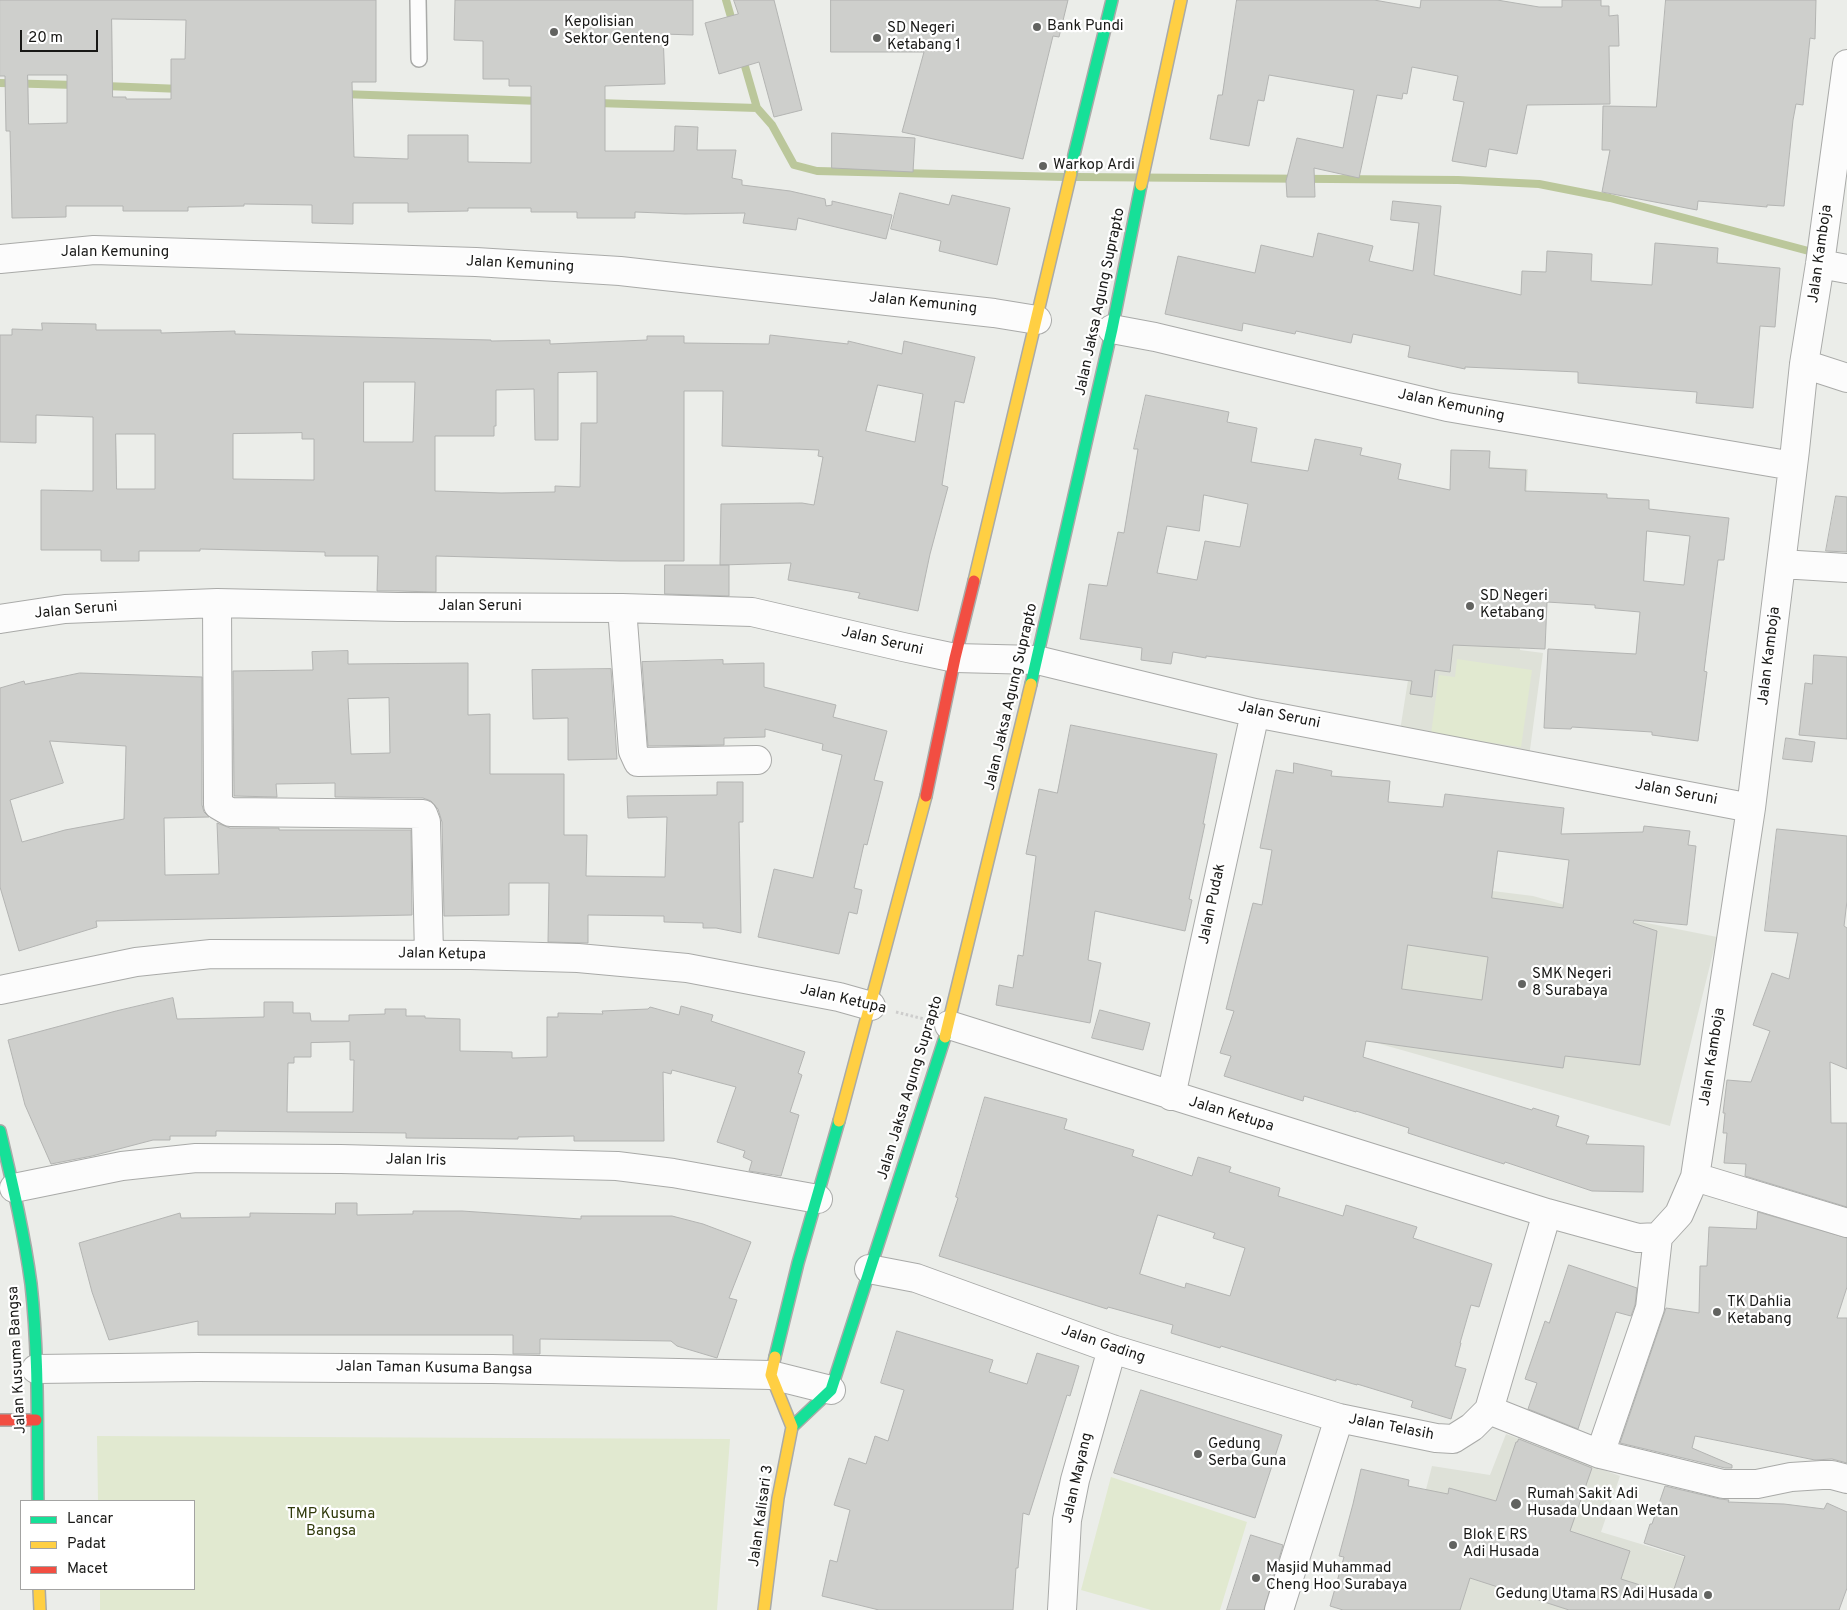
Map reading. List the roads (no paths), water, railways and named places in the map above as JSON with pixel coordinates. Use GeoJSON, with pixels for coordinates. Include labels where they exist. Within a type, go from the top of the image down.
{"type":"FeatureCollection","features":[{"type":"Feature","properties":{"kind":"main road"},"geometry":{"type":"LineString","coordinates":[[831,1390],[792,1427],[771,1375],[798,1262],[818,1199],[871,1006],[928,787],[955,658],[1112,0]]}},
{"type":"Feature","properties":{"kind":"main road","name":"Jalan Jaksa Agung Suprapto"},"geometry":{"type":"LineString","coordinates":[[831,1390],[949,1026],[1037,660],[1112,329],[1145,164],[1181,0]]}},
{"type":"Feature","properties":{"kind":"main road","name":"Jalan Kusuma Bangsa"},"geometry":{"type":"LineString","coordinates":[[0,1131],[14,1188],[33,1306],[38,1500]]}},
{"type":"Feature","properties":{"kind":"main road"},"geometry":{"type":"LineString","coordinates":[[0,1420],[36,1420]]}},
{"type":"Feature","properties":{"kind":"main road","name":"Jalan Kalisari 3"},"geometry":{"type":"LineString","coordinates":[[764,1610],[778,1498],[792,1427]]}},
{"type":"Feature","properties":{"kind":"main road"},"geometry":{"type":"LineString","coordinates":[[39,1590],[40,1610]]}},
{"type":"Feature","properties":{"kind":"street","name":"Jalan Kamboja"},"geometry":{"type":"LineString","coordinates":[[1658,1237],[1679,1214],[1695,1177],[1751,808],[1804,364],[1844,119],[1847,64]]}},
{"type":"Feature","properties":{"kind":"street","name":"Jalan Kemuning"},"geometry":{"type":"LineString","coordinates":[[0,259],[94,250],[486,263],[630,272],[994,312],[1037,320]]}},
{"type":"Feature","properties":{"kind":"street"},"geometry":{"type":"LineString","coordinates":[[1821,258],[1847,269]]}},
{"type":"Feature","properties":{"kind":"street","name":"Jalan Kemuning"},"geometry":{"type":"LineString","coordinates":[[1112,329],[1155,337],[1447,407],[1793,466]]}},
{"type":"Feature","properties":{"kind":"street"},"geometry":{"type":"LineString","coordinates":[[1804,364],[1847,378]]}},
{"type":"Feature","properties":{"kind":"street"},"geometry":{"type":"LineString","coordinates":[[1781,564],[1847,568]]}},
{"type":"Feature","properties":{"kind":"street"},"geometry":{"type":"LineString","coordinates":[[217,603],[218,805],[230,812],[423,814],[426,822],[428,955]]}},
{"type":"Feature","properties":{"kind":"street","name":"Jalan Seruni"},"geometry":{"type":"LineString","coordinates":[[0,619],[65,609],[217,603],[398,607],[622,608],[752,612],[955,658],[1037,660],[1255,713],[1751,808]]}},
{"type":"Feature","properties":{"kind":"street"},"geometry":{"type":"LineString","coordinates":[[622,608],[633,751],[638,762],[758,760]]}},
{"type":"Feature","properties":{"kind":"street","name":"Jalan Pudak"},"geometry":{"type":"LineString","coordinates":[[1171,1096],[1255,713]]}},
{"type":"Feature","properties":{"kind":"street","name":"Jalan Ketupa"},"geometry":{"type":"LineString","coordinates":[[0,990],[136,962],[211,954],[428,955],[578,958],[687,968],[839,997],[871,1006]]}},
{"type":"Feature","properties":{"kind":"street","name":"Jalan Ketupa"},"geometry":{"type":"LineString","coordinates":[[949,1026],[1547,1213],[1638,1238],[1658,1237]]}},
{"type":"Feature","properties":{"kind":"street","name":"Jalan Iris"},"geometry":{"type":"LineString","coordinates":[[14,1188],[122,1166],[196,1158],[350,1159],[617,1166],[673,1173],[818,1199]]}},
{"type":"Feature","properties":{"kind":"street"},"geometry":{"type":"LineString","coordinates":[[1695,1177],[1847,1223]]}},
{"type":"Feature","properties":{"kind":"street","name":"Jalan Telasih"},"geometry":{"type":"LineString","coordinates":[[1279,1610],[1339,1418],[1436,1438],[1453,1439],[1472,1427],[1489,1410],[1547,1213]]}},
{"type":"Feature","properties":{"kind":"street"},"geometry":{"type":"LineString","coordinates":[[1600,1454],[1650,1308],[1658,1237]]}},
{"type":"Feature","properties":{"kind":"street","name":"Jalan Gading"},"geometry":{"type":"LineString","coordinates":[[869,1269],[916,1278],[1112,1349],[1339,1418]]}},
{"type":"Feature","properties":{"kind":"street","name":"Jalan Mayang"},"geometry":{"type":"LineString","coordinates":[[1062,1610],[1067,1520],[1075,1480],[1112,1349]]}},
{"type":"Feature","properties":{"kind":"street","name":"Jalan Taman Kusuma Bangsa"},"geometry":{"type":"LineString","coordinates":[[36,1369],[208,1367],[482,1369],[771,1375],[831,1390]]}},
{"type":"Feature","properties":{"kind":"street"},"geometry":{"type":"LineString","coordinates":[[1489,1410],[1600,1454],[1723,1484],[1757,1484],[1791,1477],[1822,1475],[1832,1475],[1847,1479]]}},
{"type":"Feature","properties":{"kind":"lane"},"geometry":{"type":"LineString","coordinates":[[418,0],[419,59]]}},
{"type":"Feature","properties":{"kind":"waterway"},"geometry":{"type":"LineString","coordinates":[[726,0],[733,24]]}},
{"type":"Feature","properties":{"kind":"waterway"},"geometry":{"type":"LineString","coordinates":[[742,56],[757,108],[772,125],[794,165],[817,171],[1065,177]]}},
{"type":"Feature","properties":{"kind":"waterway"},"geometry":{"type":"LineString","coordinates":[[0,83],[76,85]]}},
{"type":"Feature","properties":{"kind":"waterway"},"geometry":{"type":"LineString","coordinates":[[105,86],[181,89]]}},
{"type":"Feature","properties":{"kind":"waterway"},"geometry":{"type":"LineString","coordinates":[[342,94],[540,101]]}},
{"type":"Feature","properties":{"kind":"waterway"},"geometry":{"type":"LineString","coordinates":[[597,103],[757,108]]}},
{"type":"Feature","properties":{"kind":"waterway"},"geometry":{"type":"LineString","coordinates":[[1076,177],[1458,180],[1539,184],[1610,198],[1816,253]]}},
{"type":"Feature","properties":{"kind":"place","name":"Bank Pundi"},"geometry":{"type":"Point","coordinates":[1037,27]}},
{"type":"Feature","properties":{"kind":"place","name":"Kepolisian Sektor Genteng"},"geometry":{"type":"Point","coordinates":[554,32]}},
{"type":"Feature","properties":{"kind":"place","name":"SD Negeri Ketabang 1"},"geometry":{"type":"Point","coordinates":[877,38]}},
{"type":"Feature","properties":{"kind":"place","name":"Warkop Ardi"},"geometry":{"type":"Point","coordinates":[1043,166]}},
{"type":"Feature","properties":{"kind":"place","name":"SD Negeri Ketabang"},"geometry":{"type":"Point","coordinates":[1470,606]}},
{"type":"Feature","properties":{"kind":"place","name":"SMK Negeri 8 Surabaya"},"geometry":{"type":"Point","coordinates":[1522,984]}},
{"type":"Feature","properties":{"kind":"place","name":"TK Dahlia Ketabang"},"geometry":{"type":"Point","coordinates":[1717,1312]}},
{"type":"Feature","properties":{"kind":"place","name":"Gedung Serba Guna"},"geometry":{"type":"Point","coordinates":[1198,1454]}},
{"type":"Feature","properties":{"kind":"place","name":"Rumah Sakit Adi Husada Undaan Wetan"},"geometry":{"type":"Point","coordinates":[1516,1504]}},
{"type":"Feature","properties":{"kind":"place","name":"Blok E RS Adi Husada"},"geometry":{"type":"Point","coordinates":[1453,1545]}},
{"type":"Feature","properties":{"kind":"place","name":"Masjid Muhammad Cheng Hoo Surabaya"},"geometry":{"type":"Point","coordinates":[1256,1578]}},
{"type":"Feature","properties":{"kind":"place","name":"Gedung Utama RS Adi Husada"},"geometry":{"type":"Point","coordinates":[1708,1595]}},
{"type":"Feature","properties":{"kind":"park label","name":"TMP Kusuma Bangsa"},"geometry":{"type":"Point","coordinates":[331,1524]}}]}
